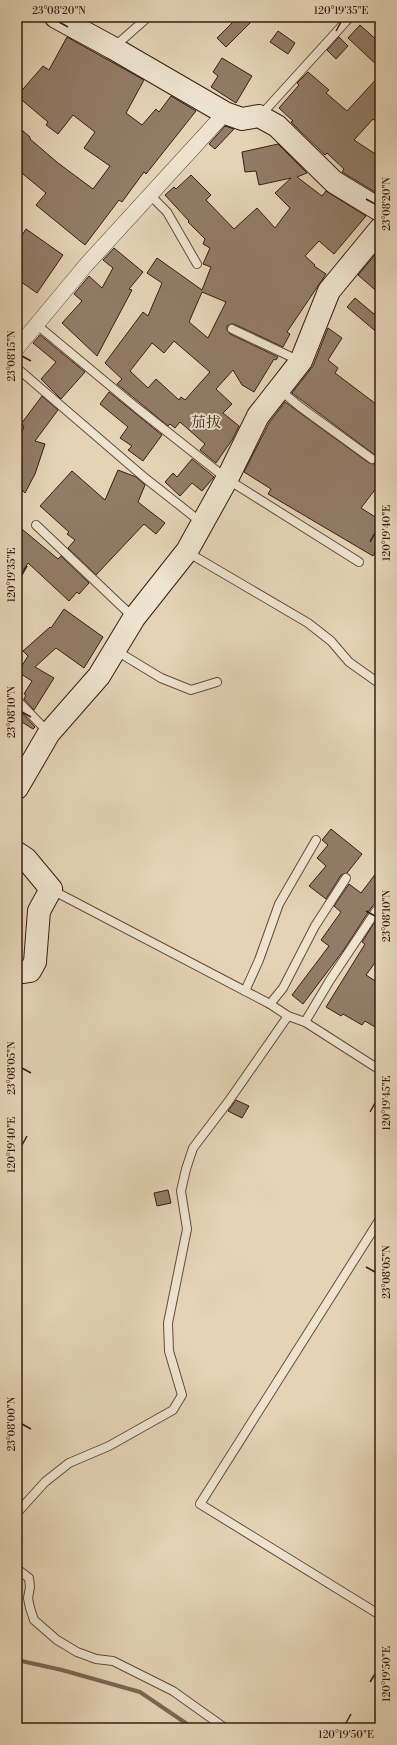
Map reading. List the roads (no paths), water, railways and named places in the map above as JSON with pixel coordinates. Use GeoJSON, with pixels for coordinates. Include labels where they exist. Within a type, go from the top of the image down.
{"type":"FeatureCollection","features":[{"type":"Feature","properties":{"kind":"street"},"geometry":{"type":"LineString","coordinates":[[56,17],[225,113],[242,119],[259,116],[277,126],[334,182],[380,210]]}},
{"type":"Feature","properties":{"kind":"street"},"geometry":{"type":"LineString","coordinates":[[17,348],[86,265],[225,113]]}},
{"type":"Feature","properties":{"kind":"street"},"geometry":{"type":"LineString","coordinates":[[17,788],[49,733],[99,676],[134,618],[187,551],[227,479],[258,416],[278,388],[301,361],[329,291],[380,229]]}},
{"type":"Feature","properties":{"kind":"street"},"geometry":{"type":"LineString","coordinates":[[17,853],[26,859],[51,889],[39,911],[35,962],[30,971],[17,973]]}},
{"type":"Feature","properties":{"kind":"lane"},"geometry":{"type":"LineString","coordinates":[[113,48],[148,17]]}},
{"type":"Feature","properties":{"kind":"lane"},"geometry":{"type":"LineString","coordinates":[[259,116],[350,17]]}},
{"type":"Feature","properties":{"kind":"lane"},"geometry":{"type":"LineString","coordinates":[[150,195],[167,212],[197,264]]}},
{"type":"Feature","properties":{"kind":"lane"},"geometry":{"type":"LineString","coordinates":[[37,325],[137,408],[227,479],[360,562]]}},
{"type":"Feature","properties":{"kind":"lane"},"geometry":{"type":"LineString","coordinates":[[232,329],[301,361]]}},
{"type":"Feature","properties":{"kind":"lane"},"geometry":{"type":"LineString","coordinates":[[17,368],[202,524]]}},
{"type":"Feature","properties":{"kind":"lane"},"geometry":{"type":"LineString","coordinates":[[278,388],[299,406],[372,459]]}},
{"type":"Feature","properties":{"kind":"lane"},"geometry":{"type":"LineString","coordinates":[[36,524],[134,618]]}},
{"type":"Feature","properties":{"kind":"lane"},"geometry":{"type":"LineString","coordinates":[[187,551],[308,623],[331,641],[349,662],[380,684]]}},
{"type":"Feature","properties":{"kind":"lane"},"geometry":{"type":"LineString","coordinates":[[115,649],[161,678],[191,690],[217,682]]}},
{"type":"Feature","properties":{"kind":"lane"},"geometry":{"type":"LineString","coordinates":[[17,700],[49,733]]}},
{"type":"Feature","properties":{"kind":"lane"},"geometry":{"type":"LineString","coordinates":[[245,991],[260,960],[279,904],[316,840]]}},
{"type":"Feature","properties":{"kind":"lane"},"geometry":{"type":"LineString","coordinates":[[270,1004],[283,988],[315,926],[346,878]]}},
{"type":"Feature","properties":{"kind":"lane"},"geometry":{"type":"LineString","coordinates":[[51,889],[270,1004],[288,1016],[305,1022],[380,1070]]}},
{"type":"Feature","properties":{"kind":"lane"},"geometry":{"type":"LineString","coordinates":[[305,1022],[330,980],[376,911]]}},
{"type":"Feature","properties":{"kind":"lane"},"geometry":{"type":"LineString","coordinates":[[17,1513],[45,1482],[70,1463],[109,1446],[173,1410],[178,1404],[182,1395],[169,1351],[168,1323],[187,1229],[181,1192],[186,1169],[193,1148],[228,1102],[288,1016]]}},
{"type":"Feature","properties":{"kind":"lane"},"geometry":{"type":"LineString","coordinates":[[380,1219],[200,1504],[380,1616]]}},
{"type":"Feature","properties":{"kind":"lane"},"geometry":{"type":"LineString","coordinates":[[17,1569],[28,1578],[30,1586],[28,1598],[34,1620],[57,1640],[77,1652],[96,1659],[113,1661],[173,1691],[225,1728]]}},
{"type":"Feature","properties":{"kind":"waterway"},"geometry":{"type":"LineString","coordinates":[[17,1660],[62,1670],[140,1692],[193,1728]]}},
{"type":"Feature","properties":{"kind":"district","name":"茄拔"},"geometry":{"type":"Point","coordinates":[206,422]}}]}
